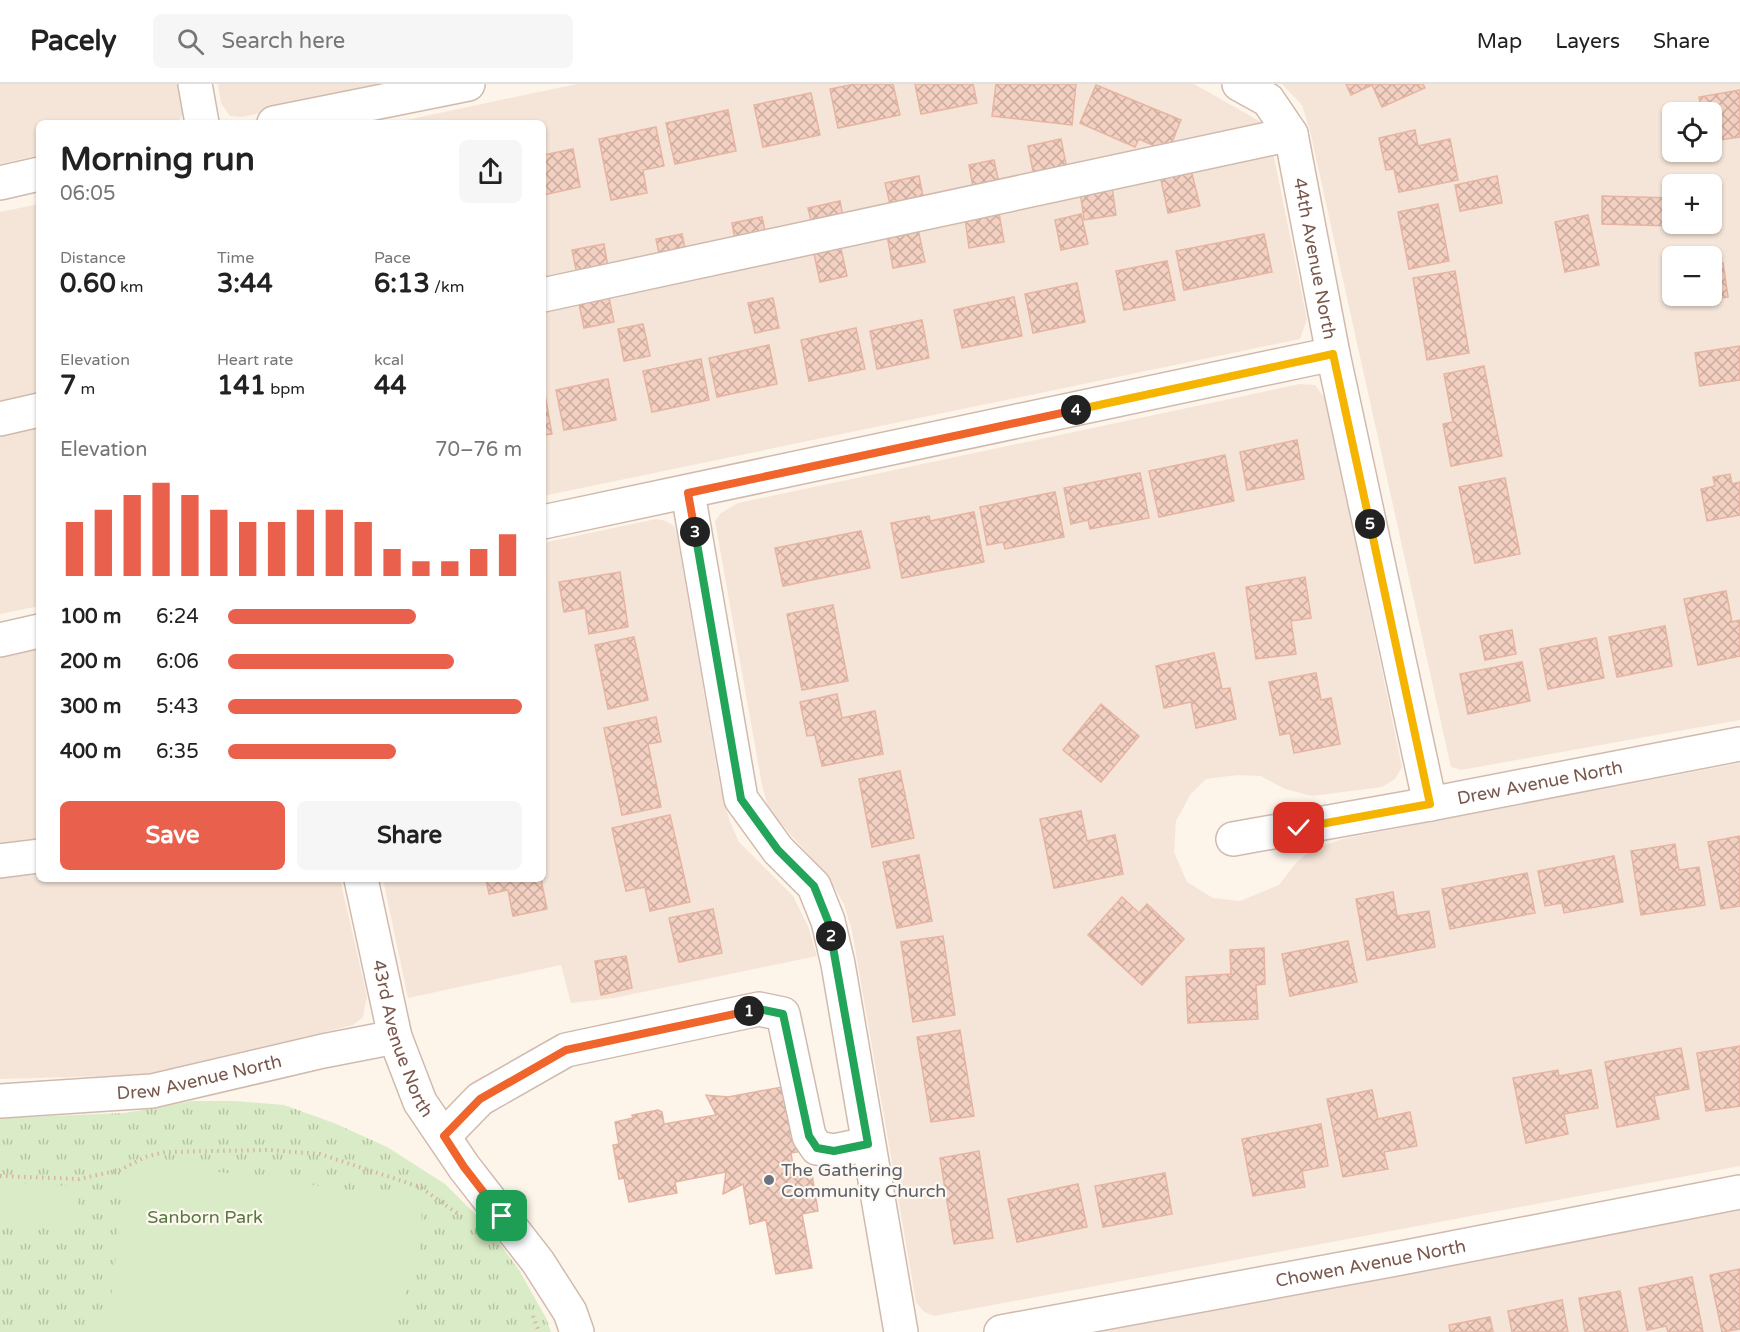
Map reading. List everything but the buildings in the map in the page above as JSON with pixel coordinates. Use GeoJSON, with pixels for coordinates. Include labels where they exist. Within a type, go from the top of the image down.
{"type":"FeatureCollection","features":[{"type":"Feature","properties":{"kind":"street"},"geometry":{"type":"LineString","coordinates":[[195,84],[201,120]]}},
{"type":"Feature","properties":{"kind":"street"},"geometry":{"type":"LineString","coordinates":[[289,120],[468,84]]}},
{"type":"Feature","properties":{"kind":"street"},"geometry":{"type":"LineString","coordinates":[[546,294],[1291,134],[1268,100],[1239,84]]}},
{"type":"Feature","properties":{"kind":"street","name":"44th Avenue North"},"geometry":{"type":"LineString","coordinates":[[1291,134],[1333,354],[1430,804]]}},
{"type":"Feature","properties":{"kind":"street"},"geometry":{"type":"LineString","coordinates":[[0,183],[36,175]]}},
{"type":"Feature","properties":{"kind":"street"},"geometry":{"type":"LineString","coordinates":[[546,521],[1333,354]]}},
{"type":"Feature","properties":{"kind":"street"},"geometry":{"type":"LineString","coordinates":[[0,419],[36,411]]}},
{"type":"Feature","properties":{"kind":"street"},"geometry":{"type":"LineString","coordinates":[[688,493],[741,799],[778,850],[814,886],[828,921],[838,964],[901,1332]]}},
{"type":"Feature","properties":{"kind":"street"},"geometry":{"type":"LineString","coordinates":[[0,640],[36,632]]}},
{"type":"Feature","properties":{"kind":"street","name":"Drew Avenue North"},"geometry":{"type":"LineString","coordinates":[[1233,839],[1430,804],[1740,744]]}},
{"type":"Feature","properties":{"kind":"street"},"geometry":{"type":"LineString","coordinates":[[0,861],[36,856]]}},
{"type":"Feature","properties":{"kind":"street","name":"43rd Avenue North"},"geometry":{"type":"LineString","coordinates":[[362,882],[394,1037],[420,1102],[464,1167],[538,1262],[570,1312],[577,1332]]}},
{"type":"Feature","properties":{"kind":"street"},"geometry":{"type":"LineString","coordinates":[[444,1136],[480,1099],[566,1050],[759,1009],[783,1014],[809,1136],[817,1148],[834,1151],[868,1144]]}},
{"type":"Feature","properties":{"kind":"street","name":"Drew Avenue North"},"geometry":{"type":"LineString","coordinates":[[0,1101],[152,1091],[394,1037]]}},
{"type":"Feature","properties":{"kind":"street","name":"Chowen Avenue North"},"geometry":{"type":"LineString","coordinates":[[1001,1332],[1740,1192]]}},
{"type":"Feature","properties":{"kind":"path"},"geometry":{"type":"LineString","coordinates":[[0,1176],[79,1179],[120,1170],[145,1156],[165,1152],[268,1150],[320,1154],[420,1187],[466,1221]]}},
{"type":"Feature","properties":{"kind":"path"},"geometry":{"type":"LineString","coordinates":[[533,1315],[539,1332]]}},
{"type":"Feature","properties":{"kind":"shaded area"},"geometry":{"type":"Polygon","coordinates":[[[0,84],[178,84],[183,109],[179,120],[36,120],[36,156],[0,164],[0,84]]]}},
{"type":"Feature","properties":{"kind":"shaded area"},"geometry":{"type":"Polygon","coordinates":[[[218,84],[395,84],[242,117],[230,116],[221,103],[218,84]]]}},
{"type":"Feature","properties":{"kind":"shaded area"},"geometry":{"type":"Polygon","coordinates":[[[577,84],[1194,84],[1261,122],[1270,138],[1307,319],[1300,339],[546,495],[546,120],[406,120],[577,84]]]}},
{"type":"Feature","properties":{"kind":"shaded area"},"geometry":{"type":"Polygon","coordinates":[[[1282,84],[1740,84],[1740,720],[1461,770],[1451,767],[1310,131],[1302,105],[1282,84]]]}},
{"type":"Feature","properties":{"kind":"shaded area"},"geometry":{"type":"Polygon","coordinates":[[[36,205],[36,607],[0,614],[0,212],[36,205]]]}},
{"type":"Feature","properties":{"kind":"shaded area"},"geometry":{"type":"Polygon","coordinates":[[[1300,384],[1315,385],[1325,398],[1402,767],[1395,779],[1382,787],[1312,796],[1285,789],[1261,776],[1237,775],[1206,779],[1190,795],[1176,821],[1174,852],[1187,882],[1213,898],[1240,901],[1279,885],[1296,863],[1311,850],[1342,839],[1740,763],[1740,1166],[934,1316],[924,1312],[916,1302],[852,931],[844,904],[828,877],[769,810],[762,785],[715,521],[721,513],[738,503],[1300,384]]]}},
{"type":"Feature","properties":{"kind":"shaded area"},"geometry":{"type":"Polygon","coordinates":[[[656,519],[674,526],[720,786],[730,822],[739,842],[793,896],[808,926],[817,956],[614,998],[571,1003],[561,965],[408,998],[384,882],[546,882],[546,542],[656,519]]]}},
{"type":"Feature","properties":{"kind":"shaded area"},"geometry":{"type":"Polygon","coordinates":[[[36,644],[36,882],[341,882],[367,996],[363,1017],[353,1025],[151,1075],[0,1079],[0,651],[36,644]]]}},
{"type":"Feature","properties":{"kind":"shaded area"},"geometry":{"type":"Polygon","coordinates":[[[1740,1206],[1740,1332],[1070,1332],[1740,1206]]]}},
{"type":"Feature","properties":{"kind":"green space","name":"Sanborn Park"},"geometry":{"type":"Polygon","coordinates":[[[192,1101],[235,1101],[284,1105],[334,1123],[387,1147],[445,1184],[486,1225],[519,1270],[546,1318],[551,1332],[0,1332],[0,1118],[125,1113],[192,1101]]]}},
{"type":"Feature","properties":{"kind":"green space"},"geometry":{"type":"Polygon","coordinates":[[[146,1162],[420,1200],[422,1229],[418,1253],[404,1297],[387,1332],[107,1332],[125,1176],[146,1162]]]}},
{"type":"Feature","properties":{"kind":"green space"},"geometry":{"type":"Polygon","coordinates":[[[0,1183],[78,1186],[77,1227],[0,1224],[0,1183]]]}},
{"type":"Feature","properties":{"kind":"place","name":"The Gathering Community Church"},"geometry":{"type":"Point","coordinates":[769,1180]}},
{"type":"Feature","properties":{"kind":"route"},"geometry":{"type":"LineString","coordinates":[[502,1216],[464,1167],[444,1136],[480,1099],[566,1050],[759,1009],[783,1014],[809,1136],[817,1148],[834,1151],[868,1144],[838,964],[828,921],[814,886],[778,850],[741,799],[688,493],[1333,354],[1430,804],[1299,828]]}}]}
